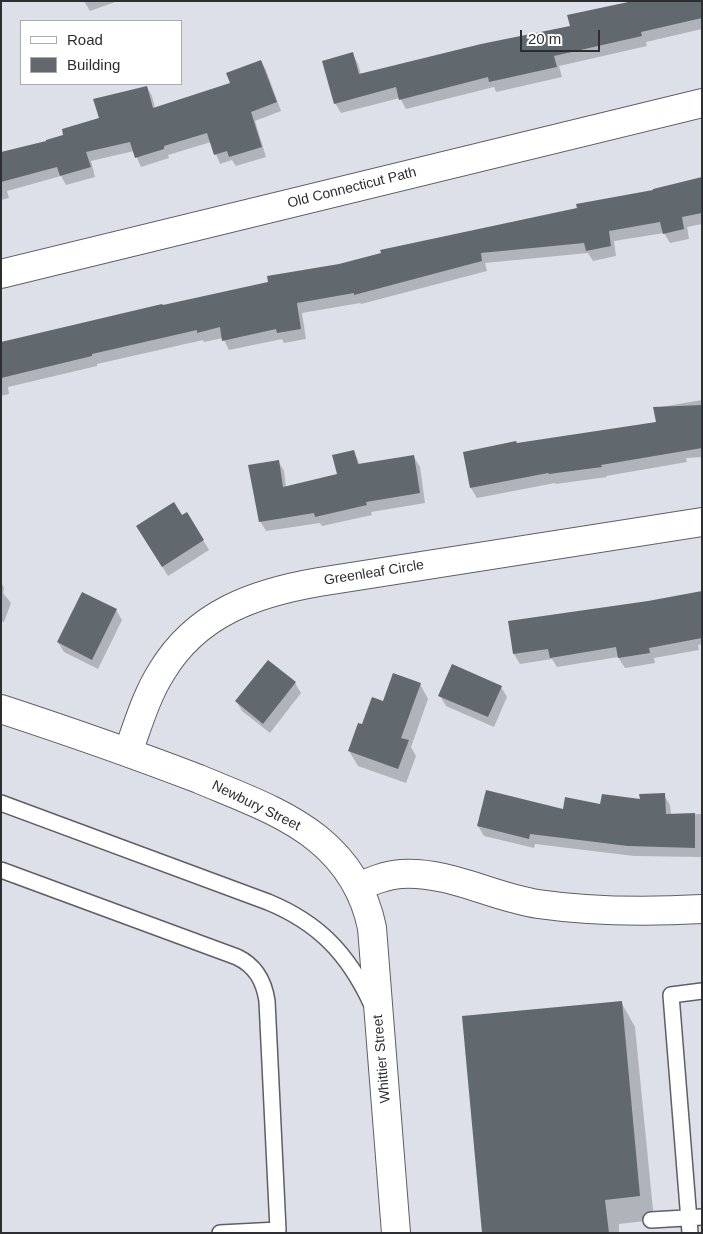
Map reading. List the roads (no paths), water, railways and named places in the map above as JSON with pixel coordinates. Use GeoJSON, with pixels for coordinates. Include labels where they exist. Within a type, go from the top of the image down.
{"type":"FeatureCollection","features":[{"type":"Feature","properties":{"kind":"street","name":"Old Connecticut Path"},"geometry":{"type":"LineString","coordinates":[[1,274],[702,103]]}},
{"type":"Feature","properties":{"kind":"street","name":"Greenleaf Circle"},"geometry":{"type":"LineString","coordinates":[[128,752],[153,687],[178,647],[200,628],[226,610],[255,597],[285,588],[319,582],[702,522]]}},
{"type":"Feature","properties":{"kind":"street","name":"Newbury Street"},"geometry":{"type":"LineString","coordinates":[[1,709],[128,752],[240,796],[306,830],[330,850],[358,887]]}},
{"type":"Feature","properties":{"kind":"street"},"geometry":{"type":"LineString","coordinates":[[358,887],[379,878],[414,874],[454,881],[512,898],[557,906],[631,911],[702,909]]}},
{"type":"Feature","properties":{"kind":"street","name":"Whittier Street"},"geometry":{"type":"LineString","coordinates":[[358,887],[367,907],[372,928],[396,1233]]}},
{"type":"Feature","properties":{"kind":"lane"},"geometry":{"type":"LineString","coordinates":[[1,803],[268,902],[299,916],[325,936],[347,961],[372,1005],[380,1037]]}},
{"type":"Feature","properties":{"kind":"lane"},"geometry":{"type":"LineString","coordinates":[[1,870],[237,957],[245,961],[259,974],[267,1001],[278,1230],[220,1233]]}},
{"type":"Feature","properties":{"kind":"lane"},"geometry":{"type":"LineString","coordinates":[[651,1220],[694,1223],[671,995],[702,991]]}}]}
